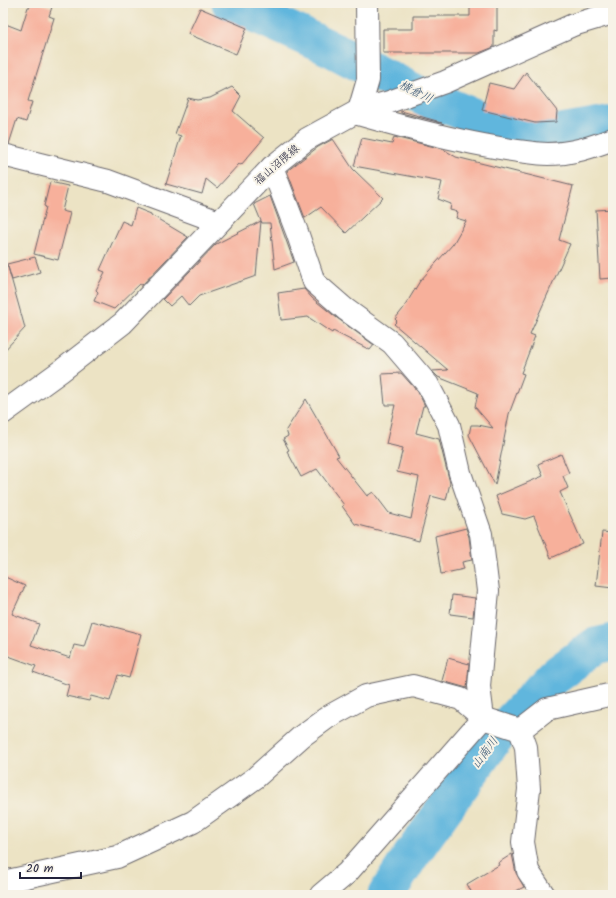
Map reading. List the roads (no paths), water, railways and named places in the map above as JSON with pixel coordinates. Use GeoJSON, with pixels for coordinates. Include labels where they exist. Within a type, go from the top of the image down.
{"type":"FeatureCollection","features":[{"type":"Feature","properties":{"kind":"street"},"geometry":{"type":"LineString","coordinates":[[367,3],[368,80],[358,114],[438,135],[510,150],[549,154],[592,147],[613,139]]}},
{"type":"Feature","properties":{"kind":"street","name":"福山沼隈線"},"geometry":{"type":"LineString","coordinates":[[3,413],[123,323],[272,167],[307,139],[360,110],[389,102],[445,82],[573,25],[613,13]]}},
{"type":"Feature","properties":{"kind":"street"},"geometry":{"type":"LineString","coordinates":[[3,155],[108,181],[219,222]]}},
{"type":"Feature","properties":{"kind":"street"},"geometry":{"type":"LineString","coordinates":[[272,167],[314,282],[345,309],[392,343],[428,385],[449,425],[460,473],[480,534],[488,591],[479,686],[484,718]]}},
{"type":"Feature","properties":{"kind":"street"},"geometry":{"type":"LineString","coordinates":[[3,882],[117,857],[193,822],[255,778],[302,736],[328,717],[366,696],[413,686],[461,699],[484,718],[520,730]]}},
{"type":"Feature","properties":{"kind":"street"},"geometry":{"type":"LineString","coordinates":[[520,730],[547,709],[613,694]]}},
{"type":"Feature","properties":{"kind":"street"},"geometry":{"type":"LineString","coordinates":[[321,895],[347,873],[484,718]]}},
{"type":"Feature","properties":{"kind":"street"},"geometry":{"type":"LineString","coordinates":[[520,730],[526,747],[529,788],[523,842],[528,871],[544,895]]}},
{"type":"Feature","properties":{"kind":"waterway","name":"横倉川"},"geometry":{"type":"LineString","coordinates":[[230,3],[334,50],[428,99],[515,134],[549,135],[613,124]]}},
{"type":"Feature","properties":{"kind":"waterway","name":"山南川"},"geometry":{"type":"LineString","coordinates":[[386,895],[410,857],[495,738],[553,677],[595,646],[613,642]]}}]}
